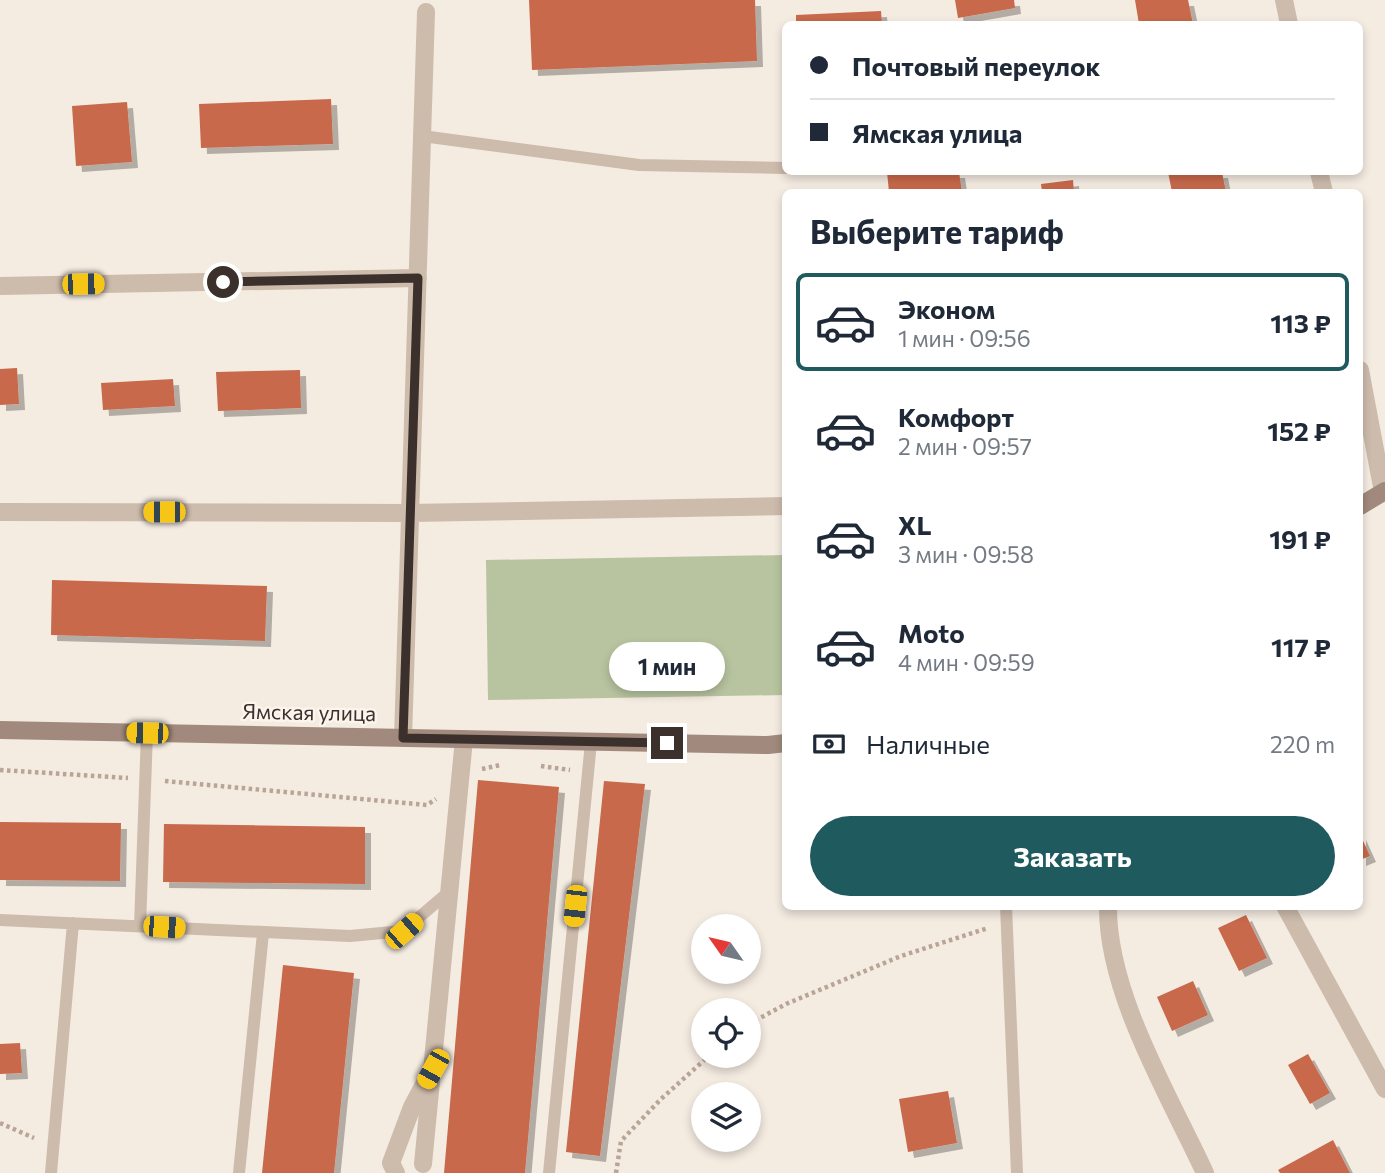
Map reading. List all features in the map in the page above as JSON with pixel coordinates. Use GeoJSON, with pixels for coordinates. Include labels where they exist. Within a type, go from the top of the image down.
{"type":"FeatureCollection","features":[{"type":"Feature","properties":{"kind":"street"},"geometry":{"type":"LineString","coordinates":[[1284,0],[1288,21]]}},
{"type":"Feature","properties":{"kind":"street"},"geometry":{"type":"LineString","coordinates":[[403,738],[426,12]]}},
{"type":"Feature","properties":{"kind":"street"},"geometry":{"type":"LineString","coordinates":[[0,286],[418,278]]}},
{"type":"Feature","properties":{"kind":"street"},"geometry":{"type":"LineString","coordinates":[[1363,385],[1384,491],[1363,504]]}},
{"type":"Feature","properties":{"kind":"street"},"geometry":{"type":"LineString","coordinates":[[0,512],[410,513],[782,506]]}},
{"type":"Feature","properties":{"kind":"street","name":"Ямская улица"},"geometry":{"type":"LineString","coordinates":[[0,730],[782,743]]}},
{"type":"Feature","properties":{"kind":"street"},"geometry":{"type":"LineString","coordinates":[[423,1164],[464,739]]}},
{"type":"Feature","properties":{"kind":"street"},"geometry":{"type":"LineString","coordinates":[[1108,910],[1108,924],[1127,1007],[1205,1173]]}},
{"type":"Feature","properties":{"kind":"street"},"geometry":{"type":"LineString","coordinates":[[1287,910],[1385,1089]]}},
{"type":"Feature","properties":{"kind":"street"},"geometry":{"type":"LineString","coordinates":[[390,1170],[412,1107],[433,1069]]}},
{"type":"Feature","properties":{"kind":"lane"},"geometry":{"type":"LineString","coordinates":[[422,136],[639,165],[782,168]]}},
{"type":"Feature","properties":{"kind":"lane"},"geometry":{"type":"LineString","coordinates":[[140,926],[147,733]]}},
{"type":"Feature","properties":{"kind":"lane"},"geometry":{"type":"LineString","coordinates":[[549,1173],[591,742]]}},
{"type":"Feature","properties":{"kind":"lane"},"geometry":{"type":"LineString","coordinates":[[0,920],[350,936],[404,931],[451,890]]}},
{"type":"Feature","properties":{"kind":"lane"},"geometry":{"type":"LineString","coordinates":[[1005,910],[1017,1173]]}},
{"type":"Feature","properties":{"kind":"lane"},"geometry":{"type":"LineString","coordinates":[[51,1173],[73,923]]}},
{"type":"Feature","properties":{"kind":"lane"},"geometry":{"type":"LineString","coordinates":[[239,1173],[263,933]]}},
{"type":"Feature","properties":{"kind":"path"},"geometry":{"type":"LineString","coordinates":[[0,770],[427,805],[483,768],[505,764]]}},
{"type":"Feature","properties":{"kind":"path"},"geometry":{"type":"LineString","coordinates":[[530,766],[588,773]]}},
{"type":"Feature","properties":{"kind":"path"},"geometry":{"type":"LineString","coordinates":[[761,1018],[786,1004],[901,956],[985,931],[1004,910]]}},
{"type":"Feature","properties":{"kind":"path"},"geometry":{"type":"LineString","coordinates":[[616,1173],[621,1141],[696,1068]]}},
{"type":"Feature","properties":{"kind":"path"},"geometry":{"type":"LineString","coordinates":[[0,1123],[23,1135],[52,1143]]}},
{"type":"Feature","properties":{"kind":"green space"},"geometry":{"type":"Polygon","coordinates":[[[782,555],[782,695],[488,700],[486,560],[782,555]]]}},
{"type":"Feature","properties":{"kind":"building"},"geometry":{"type":"Polygon","coordinates":[[[529,0],[755,0],[757,61],[532,70],[529,0]]]}},
{"type":"Feature","properties":{"kind":"building"},"geometry":{"type":"Polygon","coordinates":[[[955,0],[1014,0],[1015,8],[958,18],[955,0]]]}},
{"type":"Feature","properties":{"kind":"building"},"geometry":{"type":"Polygon","coordinates":[[[1135,0],[1188,0],[1192,21],[1138,21],[1135,0]]]}},
{"type":"Feature","properties":{"kind":"building"},"geometry":{"type":"Polygon","coordinates":[[[881,11],[882,21],[796,21],[796,15],[881,11]]]}},
{"type":"Feature","properties":{"kind":"building"},"geometry":{"type":"Polygon","coordinates":[[[331,99],[333,144],[201,148],[199,104],[331,99]]]}},
{"type":"Feature","properties":{"kind":"building"},"geometry":{"type":"Polygon","coordinates":[[[127,102],[132,162],[76,166],[72,106],[127,102]]]}},
{"type":"Feature","properties":{"kind":"building"},"geometry":{"type":"Polygon","coordinates":[[[887,175],[959,175],[962,189],[889,189],[887,175]]]}},
{"type":"Feature","properties":{"kind":"building"},"geometry":{"type":"Polygon","coordinates":[[[1169,175],[1223,175],[1225,189],[1171,189],[1169,175]]]}},
{"type":"Feature","properties":{"kind":"building"},"geometry":{"type":"Polygon","coordinates":[[[1073,180],[1074,189],[1042,189],[1041,184],[1073,180]]]}},
{"type":"Feature","properties":{"kind":"building"},"geometry":{"type":"Polygon","coordinates":[[[17,368],[19,404],[0,405],[0,369],[17,368]]]}},
{"type":"Feature","properties":{"kind":"building"},"geometry":{"type":"Polygon","coordinates":[[[300,370],[301,408],[218,411],[216,372],[300,370]]]}},
{"type":"Feature","properties":{"kind":"building"},"geometry":{"type":"Polygon","coordinates":[[[173,379],[175,406],[103,410],[101,383],[173,379]]]}},
{"type":"Feature","properties":{"kind":"building"},"geometry":{"type":"Polygon","coordinates":[[[52,580],[267,586],[265,641],[51,635],[52,580]]]}},
{"type":"Feature","properties":{"kind":"building"},"geometry":{"type":"Polygon","coordinates":[[[478,780],[559,787],[525,1173],[444,1173],[478,780]]]}},
{"type":"Feature","properties":{"kind":"building"},"geometry":{"type":"Polygon","coordinates":[[[604,781],[645,784],[600,1156],[566,1152],[604,781]]]}},
{"type":"Feature","properties":{"kind":"building"},"geometry":{"type":"Polygon","coordinates":[[[0,822],[121,823],[120,881],[0,880],[0,822]]]}},
{"type":"Feature","properties":{"kind":"building"},"geometry":{"type":"Polygon","coordinates":[[[164,824],[365,827],[365,884],[163,882],[164,824]]]}},
{"type":"Feature","properties":{"kind":"building"},"geometry":{"type":"Polygon","coordinates":[[[1363,841],[1370,856],[1363,859],[1363,841]]]}},
{"type":"Feature","properties":{"kind":"building"},"geometry":{"type":"Polygon","coordinates":[[[1246,915],[1267,958],[1239,971],[1218,928],[1246,915]]]}},
{"type":"Feature","properties":{"kind":"building"},"geometry":{"type":"Polygon","coordinates":[[[283,965],[354,973],[334,1173],[262,1173],[283,965]]]}},
{"type":"Feature","properties":{"kind":"building"},"geometry":{"type":"Polygon","coordinates":[[[1193,981],[1208,1015],[1172,1031],[1157,997],[1193,981]]]}},
{"type":"Feature","properties":{"kind":"building"},"geometry":{"type":"Polygon","coordinates":[[[20,1043],[22,1073],[0,1074],[0,1044],[20,1043]]]}},
{"type":"Feature","properties":{"kind":"building"},"geometry":{"type":"Polygon","coordinates":[[[1308,1054],[1330,1093],[1310,1104],[1288,1065],[1308,1054]]]}},
{"type":"Feature","properties":{"kind":"building"},"geometry":{"type":"Polygon","coordinates":[[[948,1091],[957,1143],[908,1152],[899,1099],[948,1091]]]}},
{"type":"Feature","properties":{"kind":"building"},"geometry":{"type":"Polygon","coordinates":[[[1333,1140],[1350,1173],[1280,1173],[1278,1170],[1333,1140]]]}},
{"type":"Feature","properties":{"kind":"route"},"geometry":{"type":"LineString","coordinates":[[223,282],[418,278],[403,738],[667,743]]}}]}
